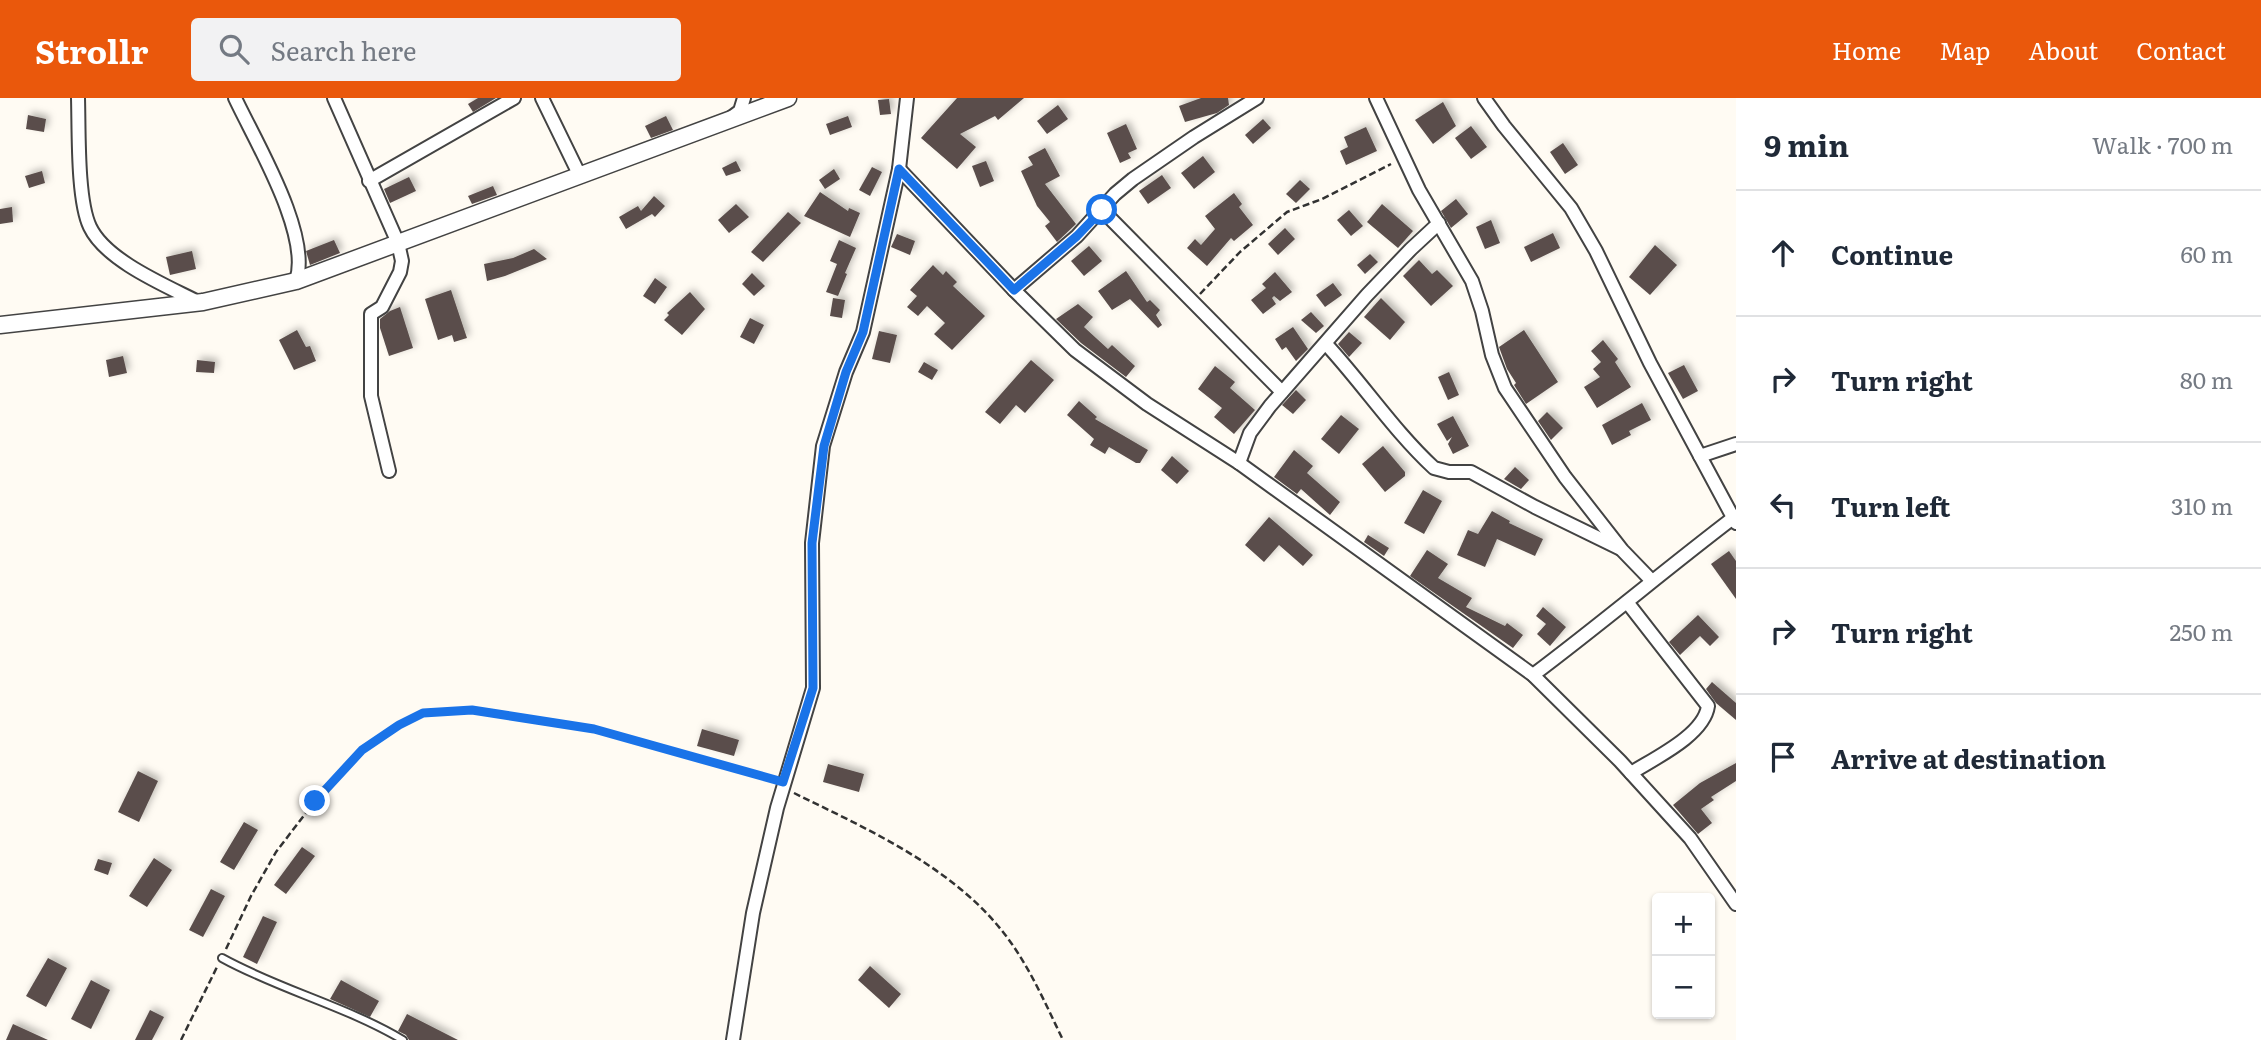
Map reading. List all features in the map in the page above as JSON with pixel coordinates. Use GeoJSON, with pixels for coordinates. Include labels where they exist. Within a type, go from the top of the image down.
{"type":"FeatureCollection","features":[{"type":"Feature","properties":{"kind":"street"},"geometry":{"type":"LineString","coordinates":[[78,98],[85,211],[90,227],[115,256],[200,303]]}},
{"type":"Feature","properties":{"kind":"street"},"geometry":{"type":"LineString","coordinates":[[235,98],[291,218],[298,255],[299,272],[296,281]]}},
{"type":"Feature","properties":{"kind":"street"},"geometry":{"type":"LineString","coordinates":[[334,98],[398,243],[402,261],[400,272],[382,306],[371,314],[371,396],[389,471]]}},
{"type":"Feature","properties":{"kind":"street"},"geometry":{"type":"LineString","coordinates":[[369,181],[514,98]]}},
{"type":"Feature","properties":{"kind":"street"},"geometry":{"type":"LineString","coordinates":[[542,98],[580,176]]}},
{"type":"Feature","properties":{"kind":"street"},"geometry":{"type":"LineString","coordinates":[[729,120],[740,111],[744,98]]}},
{"type":"Feature","properties":{"kind":"street"},"geometry":{"type":"LineString","coordinates":[[0,324],[200,303],[296,281],[788,98]]}},
{"type":"Feature","properties":{"kind":"street"},"geometry":{"type":"LineString","coordinates":[[733,1040],[753,913],[782,784],[813,688],[812,543],[824,446],[846,372],[863,332],[899,169],[907,98]]}},
{"type":"Feature","properties":{"kind":"street"},"geometry":{"type":"LineString","coordinates":[[1014,290],[1077,236],[1115,194],[1133,179],[1257,98]]}},
{"type":"Feature","properties":{"kind":"street"},"geometry":{"type":"LineString","coordinates":[[1376,98],[1419,190],[1472,281],[1492,355],[1505,388],[1565,477],[1622,550],[1651,580]]}},
{"type":"Feature","properties":{"kind":"street"},"geometry":{"type":"LineString","coordinates":[[1484,98],[1572,208],[1596,251],[1650,363],[1735,520],[1651,580],[1533,675]]}},
{"type":"Feature","properties":{"kind":"street"},"geometry":{"type":"LineString","coordinates":[[899,169],[1075,350],[1147,404],[1239,463],[1533,675],[1631,773],[1690,838],[1735,902]]}},
{"type":"Feature","properties":{"kind":"street"},"geometry":{"type":"LineString","coordinates":[[1102,210],[1282,392]]}},
{"type":"Feature","properties":{"kind":"street"},"geometry":{"type":"LineString","coordinates":[[1239,463],[1250,433],[1282,392],[1410,248],[1439,223]]}},
{"type":"Feature","properties":{"kind":"street"},"geometry":{"type":"LineString","coordinates":[[1326,344],[1434,468],[1449,472],[1472,472],[1622,550]]}},
{"type":"Feature","properties":{"kind":"street"},"geometry":{"type":"LineString","coordinates":[[1700,456],[1736,444]]}},
{"type":"Feature","properties":{"kind":"street"},"geometry":{"type":"LineString","coordinates":[[1627,602],[1708,706],[1700,726],[1631,773]]}},
{"type":"Feature","properties":{"kind":"lane"},"geometry":{"type":"LineString","coordinates":[[222,958],[244,970],[381,1027],[403,1040]]}},
{"type":"Feature","properties":{"kind":"path"},"geometry":{"type":"LineString","coordinates":[[1193,301],[1240,252],[1287,212],[1348,186],[1404,157]]}},
{"type":"Feature","properties":{"kind":"path"},"geometry":{"type":"LineString","coordinates":[[181,1040],[251,896],[276,852],[315,801],[362,750],[399,725],[423,713],[472,710],[594,729],[782,784],[924,862],[971,898],[1002,930],[1038,987],[1063,1040]]}},
{"type":"Feature","properties":{"kind":"building"},"geometry":{"type":"Polygon","coordinates":[[[478,98],[496,98],[473,112],[468,104],[478,98]]]}},
{"type":"Feature","properties":{"kind":"building"},"geometry":{"type":"Polygon","coordinates":[[[957,98],[1024,98],[998,120],[995,116],[960,134],[976,147],[957,169],[921,138],[957,98]]]}},
{"type":"Feature","properties":{"kind":"building"},"geometry":{"type":"Polygon","coordinates":[[[1201,98],[1228,98],[1229,105],[1217,113],[1185,122],[1179,106],[1201,98]]]}},
{"type":"Feature","properties":{"kind":"building"},"geometry":{"type":"Polygon","coordinates":[[[889,99],[891,114],[880,115],[878,100],[889,99]]]}},
{"type":"Feature","properties":{"kind":"building"},"geometry":{"type":"Polygon","coordinates":[[[1443,102],[1456,126],[1433,144],[1415,120],[1443,102]]]}},
{"type":"Feature","properties":{"kind":"building"},"geometry":{"type":"Polygon","coordinates":[[[1058,105],[1068,119],[1047,134],[1037,121],[1058,105]]]}},
{"type":"Feature","properties":{"kind":"building"},"geometry":{"type":"Polygon","coordinates":[[[28,115],[46,119],[44,132],[26,129],[28,115]]]}},
{"type":"Feature","properties":{"kind":"building"},"geometry":{"type":"Polygon","coordinates":[[[666,116],[673,130],[651,138],[645,126],[666,116]]]}},
{"type":"Feature","properties":{"kind":"building"},"geometry":{"type":"Polygon","coordinates":[[[848,116],[852,127],[830,135],[826,124],[848,116]]]}},
{"type":"Feature","properties":{"kind":"building"},"geometry":{"type":"Polygon","coordinates":[[[1263,119],[1271,128],[1253,144],[1245,135],[1263,119]]]}},
{"type":"Feature","properties":{"kind":"building"},"geometry":{"type":"Polygon","coordinates":[[[1126,124],[1137,149],[1128,153],[1131,158],[1120,163],[1107,133],[1126,124]]]}},
{"type":"Feature","properties":{"kind":"building"},"geometry":{"type":"Polygon","coordinates":[[[1471,126],[1487,147],[1471,159],[1455,138],[1471,126]]]}},
{"type":"Feature","properties":{"kind":"building"},"geometry":{"type":"Polygon","coordinates":[[[1366,127],[1377,151],[1346,165],[1340,151],[1348,147],[1344,137],[1366,127]]]}},
{"type":"Feature","properties":{"kind":"building"},"geometry":{"type":"Polygon","coordinates":[[[1563,143],[1578,165],[1565,174],[1550,152],[1563,143]]]}},
{"type":"Feature","properties":{"kind":"building"},"geometry":{"type":"Polygon","coordinates":[[[1045,148],[1060,176],[1045,184],[1076,224],[1057,242],[1045,226],[1050,222],[1037,206],[1021,171],[1033,165],[1028,157],[1045,148]]]}},
{"type":"Feature","properties":{"kind":"building"},"geometry":{"type":"Polygon","coordinates":[[[1203,156],[1215,172],[1194,189],[1181,173],[1203,156]]]}},
{"type":"Feature","properties":{"kind":"building"},"geometry":{"type":"Polygon","coordinates":[[[736,161],[741,171],[726,176],[722,168],[736,161]]]}},
{"type":"Feature","properties":{"kind":"building"},"geometry":{"type":"Polygon","coordinates":[[[986,161],[994,181],[980,187],[972,166],[986,161]]]}},
{"type":"Feature","properties":{"kind":"building"},"geometry":{"type":"Polygon","coordinates":[[[872,167],[882,172],[870,196],[859,190],[872,167]]]}},
{"type":"Feature","properties":{"kind":"building"},"geometry":{"type":"Polygon","coordinates":[[[834,169],[840,179],[825,189],[819,180],[834,169]]]}},
{"type":"Feature","properties":{"kind":"building"},"geometry":{"type":"Polygon","coordinates":[[[42,171],[45,183],[29,188],[25,176],[42,171]]]}},
{"type":"Feature","properties":{"kind":"building"},"geometry":{"type":"Polygon","coordinates":[[[1162,175],[1171,188],[1148,204],[1139,191],[1162,175]]]}},
{"type":"Feature","properties":{"kind":"building"},"geometry":{"type":"Polygon","coordinates":[[[409,177],[416,191],[390,203],[384,189],[409,177]]]}},
{"type":"Feature","properties":{"kind":"building"},"geometry":{"type":"Polygon","coordinates":[[[1300,180],[1310,189],[1296,203],[1286,194],[1300,180]]]}},
{"type":"Feature","properties":{"kind":"building"},"geometry":{"type":"Polygon","coordinates":[[[493,186],[497,195],[472,204],[468,196],[493,186]]]}},
{"type":"Feature","properties":{"kind":"building"},"geometry":{"type":"Polygon","coordinates":[[[820,192],[848,211],[849,208],[860,213],[850,237],[804,216],[820,192]]]}},
{"type":"Feature","properties":{"kind":"building"},"geometry":{"type":"Polygon","coordinates":[[[1234,193],[1242,204],[1239,207],[1253,225],[1234,241],[1231,238],[1207,266],[1187,248],[1195,239],[1201,245],[1215,229],[1205,216],[1234,193]]]}},
{"type":"Feature","properties":{"kind":"building"},"geometry":{"type":"Polygon","coordinates":[[[654,196],[665,206],[655,217],[652,214],[626,229],[619,217],[638,206],[641,211],[654,196]]]}},
{"type":"Feature","properties":{"kind":"building"},"geometry":{"type":"Polygon","coordinates":[[[1456,199],[1468,214],[1451,228],[1441,211],[1456,199]]]}},
{"type":"Feature","properties":{"kind":"building"},"geometry":{"type":"Polygon","coordinates":[[[736,204],[749,217],[729,233],[718,220],[736,204]]]}},
{"type":"Feature","properties":{"kind":"building"},"geometry":{"type":"Polygon","coordinates":[[[1382,204],[1413,231],[1398,248],[1367,222],[1382,204]]]}},
{"type":"Feature","properties":{"kind":"building"},"geometry":{"type":"Polygon","coordinates":[[[12,207],[13,222],[0,224],[0,209],[12,207]]]}},
{"type":"Feature","properties":{"kind":"building"},"geometry":{"type":"Polygon","coordinates":[[[1349,210],[1363,226],[1351,236],[1337,220],[1349,210]]]}},
{"type":"Feature","properties":{"kind":"building"},"geometry":{"type":"Polygon","coordinates":[[[788,212],[801,223],[763,262],[751,252],[788,212]]]}},
{"type":"Feature","properties":{"kind":"building"},"geometry":{"type":"Polygon","coordinates":[[[1491,220],[1500,243],[1485,249],[1476,227],[1491,220]]]}},
{"type":"Feature","properties":{"kind":"building"},"geometry":{"type":"Polygon","coordinates":[[[1285,228],[1295,239],[1278,255],[1268,244],[1285,228]]]}},
{"type":"Feature","properties":{"kind":"building"},"geometry":{"type":"Polygon","coordinates":[[[1553,233],[1560,248],[1531,262],[1524,247],[1553,233]]]}},
{"type":"Feature","properties":{"kind":"building"},"geometry":{"type":"Polygon","coordinates":[[[897,234],[915,241],[910,255],[891,247],[897,234]]]}},
{"type":"Feature","properties":{"kind":"building"},"geometry":{"type":"Polygon","coordinates":[[[334,240],[340,253],[310,265],[306,251],[334,240]]]}},
{"type":"Feature","properties":{"kind":"building"},"geometry":{"type":"Polygon","coordinates":[[[839,240],[856,248],[838,296],[826,292],[837,264],[830,261],[839,240]]]}},
{"type":"Feature","properties":{"kind":"building"},"geometry":{"type":"Polygon","coordinates":[[[1655,245],[1677,265],[1650,295],[1629,277],[1655,245]]]}},
{"type":"Feature","properties":{"kind":"building"},"geometry":{"type":"Polygon","coordinates":[[[1089,246],[1102,261],[1084,276],[1071,261],[1089,246]]]}},
{"type":"Feature","properties":{"kind":"building"},"geometry":{"type":"Polygon","coordinates":[[[534,249],[547,259],[487,281],[484,264],[513,258],[534,249]]]}},
{"type":"Feature","properties":{"kind":"building"},"geometry":{"type":"Polygon","coordinates":[[[192,251],[196,269],[170,275],[166,257],[192,251]]]}},
{"type":"Feature","properties":{"kind":"building"},"geometry":{"type":"Polygon","coordinates":[[[1370,254],[1378,262],[1365,274],[1357,265],[1370,254]]]}},
{"type":"Feature","properties":{"kind":"building"},"geometry":{"type":"Polygon","coordinates":[[[1419,260],[1432,274],[1437,270],[1453,286],[1431,306],[1403,276],[1419,260]]]}},
{"type":"Feature","properties":{"kind":"building"},"geometry":{"type":"Polygon","coordinates":[[[933,265],[943,275],[946,271],[957,282],[953,286],[985,316],[952,350],[934,334],[945,323],[927,306],[918,316],[907,307],[917,296],[910,290],[933,265]]]}},
{"type":"Feature","properties":{"kind":"building"},"geometry":{"type":"Polygon","coordinates":[[[1126,271],[1147,302],[1150,300],[1160,310],[1156,315],[1162,325],[1158,328],[1130,299],[1112,310],[1098,291],[1126,271]]]}},
{"type":"Feature","properties":{"kind":"building"},"geometry":{"type":"Polygon","coordinates":[[[1275,272],[1292,292],[1280,301],[1274,296],[1272,298],[1276,304],[1263,314],[1251,300],[1266,288],[1262,284],[1275,272]]]}},
{"type":"Feature","properties":{"kind":"building"},"geometry":{"type":"Polygon","coordinates":[[[752,273],[765,286],[754,296],[742,284],[752,273]]]}},
{"type":"Feature","properties":{"kind":"building"},"geometry":{"type":"Polygon","coordinates":[[[655,278],[667,287],[655,304],[643,296],[655,278]]]}},
{"type":"Feature","properties":{"kind":"building"},"geometry":{"type":"Polygon","coordinates":[[[1333,283],[1342,295],[1325,307],[1316,295],[1333,283]]]}},
{"type":"Feature","properties":{"kind":"building"},"geometry":{"type":"Polygon","coordinates":[[[451,290],[467,338],[454,342],[452,335],[438,340],[425,299],[451,290]]]}},
{"type":"Feature","properties":{"kind":"building"},"geometry":{"type":"Polygon","coordinates":[[[690,292],[705,309],[682,335],[664,320],[669,315],[667,313],[690,292]]]}},
{"type":"Feature","properties":{"kind":"building"},"geometry":{"type":"Polygon","coordinates":[[[833,298],[845,300],[842,318],[830,316],[833,298]]]}},
{"type":"Feature","properties":{"kind":"building"},"geometry":{"type":"Polygon","coordinates":[[[1381,298],[1405,322],[1390,340],[1364,317],[1381,298]]]}},
{"type":"Feature","properties":{"kind":"building"},"geometry":{"type":"Polygon","coordinates":[[[1078,304],[1093,317],[1084,327],[1108,349],[1112,345],[1135,366],[1126,377],[1081,343],[1056,319],[1078,304]]]}},
{"type":"Feature","properties":{"kind":"building"},"geometry":{"type":"Polygon","coordinates":[[[400,307],[413,348],[389,356],[380,328],[380,319],[400,307]]]}},
{"type":"Feature","properties":{"kind":"building"},"geometry":{"type":"Polygon","coordinates":[[[1311,312],[1324,326],[1316,333],[1301,320],[1311,312]]]}},
{"type":"Feature","properties":{"kind":"building"},"geometry":{"type":"Polygon","coordinates":[[[750,318],[764,325],[754,344],[740,337],[750,318]]]}},
{"type":"Feature","properties":{"kind":"building"},"geometry":{"type":"Polygon","coordinates":[[[1293,327],[1308,349],[1296,361],[1286,347],[1282,350],[1275,339],[1293,327]]]}},
{"type":"Feature","properties":{"kind":"building"},"geometry":{"type":"Polygon","coordinates":[[[297,330],[306,347],[310,346],[316,361],[294,370],[279,340],[297,330]]]}},
{"type":"Feature","properties":{"kind":"building"},"geometry":{"type":"Polygon","coordinates":[[[1524,330],[1558,382],[1526,404],[1514,385],[1516,383],[1507,369],[1499,347],[1524,330]]]}},
{"type":"Feature","properties":{"kind":"building"},"geometry":{"type":"Polygon","coordinates":[[[879,331],[897,335],[890,363],[872,359],[879,331]]]}},
{"type":"Feature","properties":{"kind":"building"},"geometry":{"type":"Polygon","coordinates":[[[1349,332],[1362,343],[1349,357],[1338,344],[1349,332]]]}},
{"type":"Feature","properties":{"kind":"building"},"geometry":{"type":"Polygon","coordinates":[[[1603,340],[1618,359],[1615,362],[1631,387],[1597,408],[1584,387],[1600,377],[1593,369],[1601,362],[1591,351],[1603,340]]]}},
{"type":"Feature","properties":{"kind":"building"},"geometry":{"type":"Polygon","coordinates":[[[123,356],[127,373],[109,377],[106,360],[123,356]]]}},
{"type":"Feature","properties":{"kind":"building"},"geometry":{"type":"Polygon","coordinates":[[[197,360],[215,362],[214,373],[196,372],[197,360]]]}},
{"type":"Feature","properties":{"kind":"building"},"geometry":{"type":"Polygon","coordinates":[[[1031,360],[1054,380],[1025,413],[1016,405],[1000,424],[985,412],[1031,360]]]}},
{"type":"Feature","properties":{"kind":"building"},"geometry":{"type":"Polygon","coordinates":[[[924,362],[938,370],[932,380],[918,372],[924,362]]]}},
{"type":"Feature","properties":{"kind":"building"},"geometry":{"type":"Polygon","coordinates":[[[1684,365],[1698,391],[1683,399],[1668,373],[1684,365]]]}},
{"type":"Feature","properties":{"kind":"building"},"geometry":{"type":"Polygon","coordinates":[[[1215,366],[1235,382],[1230,388],[1255,410],[1234,434],[1214,417],[1222,408],[1198,389],[1215,366]]]}},
{"type":"Feature","properties":{"kind":"building"},"geometry":{"type":"Polygon","coordinates":[[[1449,372],[1459,395],[1448,400],[1438,377],[1449,372]]]}},
{"type":"Feature","properties":{"kind":"building"},"geometry":{"type":"Polygon","coordinates":[[[1296,390],[1306,400],[1293,414],[1282,405],[1296,390]]]}},
{"type":"Feature","properties":{"kind":"building"},"geometry":{"type":"Polygon","coordinates":[[[1079,401],[1097,417],[1095,419],[1148,450],[1140,463],[1109,447],[1105,454],[1090,445],[1094,439],[1067,415],[1079,401]]]}},
{"type":"Feature","properties":{"kind":"building"},"geometry":{"type":"Polygon","coordinates":[[[1642,403],[1651,420],[1629,431],[1631,435],[1612,445],[1602,425],[1642,403]]]}},
{"type":"Feature","properties":{"kind":"building"},"geometry":{"type":"Polygon","coordinates":[[[1547,412],[1563,428],[1551,440],[1538,421],[1547,412]]]}},
{"type":"Feature","properties":{"kind":"building"},"geometry":{"type":"Polygon","coordinates":[[[1341,415],[1359,429],[1339,454],[1321,439],[1341,415]]]}},
{"type":"Feature","properties":{"kind":"building"},"geometry":{"type":"Polygon","coordinates":[[[1453,416],[1469,446],[1453,454],[1448,444],[1452,437],[1447,441],[1437,424],[1453,416]]]}},
{"type":"Feature","properties":{"kind":"building"},"geometry":{"type":"Polygon","coordinates":[[[1383,446],[1405,472],[1405,476],[1385,492],[1362,464],[1383,446]]]}},
{"type":"Feature","properties":{"kind":"building"},"geometry":{"type":"Polygon","coordinates":[[[1294,450],[1313,466],[1307,473],[1340,502],[1330,515],[1301,489],[1297,494],[1274,477],[1294,450]]]}},
{"type":"Feature","properties":{"kind":"building"},"geometry":{"type":"Polygon","coordinates":[[[1172,456],[1189,471],[1177,484],[1161,470],[1172,456]]]}},
{"type":"Feature","properties":{"kind":"building"},"geometry":{"type":"Polygon","coordinates":[[[1515,467],[1529,480],[1521,489],[1504,479],[1515,467]]]}},
{"type":"Feature","properties":{"kind":"building"},"geometry":{"type":"Polygon","coordinates":[[[1423,490],[1442,501],[1424,534],[1404,523],[1423,490]]]}},
{"type":"Feature","properties":{"kind":"building"},"geometry":{"type":"Polygon","coordinates":[[[1492,511],[1510,521],[1509,523],[1543,539],[1535,556],[1497,539],[1485,567],[1457,555],[1468,530],[1478,534],[1492,511]]]}},
{"type":"Feature","properties":{"kind":"building"},"geometry":{"type":"Polygon","coordinates":[[[1269,517],[1313,555],[1303,566],[1279,545],[1264,562],[1245,545],[1269,517]]]}},
{"type":"Feature","properties":{"kind":"building"},"geometry":{"type":"Polygon","coordinates":[[[1368,535],[1389,548],[1384,556],[1364,542],[1368,535]]]}},
{"type":"Feature","properties":{"kind":"building"},"geometry":{"type":"Polygon","coordinates":[[[1427,550],[1448,564],[1438,578],[1472,598],[1466,607],[1505,626],[1507,623],[1523,635],[1513,648],[1410,576],[1427,550]]]}},
{"type":"Feature","properties":{"kind":"building"},"geometry":{"type":"Polygon","coordinates":[[[1729,551],[1736,561],[1736,599],[1711,564],[1729,551]]]}},
{"type":"Feature","properties":{"kind":"building"},"geometry":{"type":"Polygon","coordinates":[[[1543,607],[1566,627],[1550,646],[1537,634],[1546,624],[1536,616],[1543,607]]]}},
{"type":"Feature","properties":{"kind":"building"},"geometry":{"type":"Polygon","coordinates":[[[1698,615],[1719,637],[1710,646],[1700,636],[1680,655],[1669,642],[1698,615]]]}},
{"type":"Feature","properties":{"kind":"building"},"geometry":{"type":"Polygon","coordinates":[[[1712,682],[1736,703],[1736,720],[1716,703],[1706,689],[1712,682]]]}},
{"type":"Feature","properties":{"kind":"building"},"geometry":{"type":"Polygon","coordinates":[[[702,729],[739,740],[734,756],[697,746],[702,729]]]}},
{"type":"Feature","properties":{"kind":"building"},"geometry":{"type":"Polygon","coordinates":[[[1736,763],[1736,781],[1711,797],[1714,800],[1701,809],[1712,823],[1698,834],[1673,805],[1700,783],[1736,763]]]}},
{"type":"Feature","properties":{"kind":"building"},"geometry":{"type":"Polygon","coordinates":[[[828,764],[864,774],[859,792],[823,782],[828,764]]]}},
{"type":"Feature","properties":{"kind":"building"},"geometry":{"type":"Polygon","coordinates":[[[138,771],[158,781],[139,822],[118,812],[138,771]]]}},
{"type":"Feature","properties":{"kind":"building"},"geometry":{"type":"Polygon","coordinates":[[[244,822],[258,830],[234,870],[220,862],[244,822]]]}},
{"type":"Feature","properties":{"kind":"building"},"geometry":{"type":"Polygon","coordinates":[[[302,847],[315,856],[286,894],[274,885],[302,847]]]}},
{"type":"Feature","properties":{"kind":"building"},"geometry":{"type":"Polygon","coordinates":[[[154,858],[172,870],[147,907],[129,896],[154,858]]]}},
{"type":"Feature","properties":{"kind":"building"},"geometry":{"type":"Polygon","coordinates":[[[98,859],[112,863],[108,875],[94,870],[98,859]]]}},
{"type":"Feature","properties":{"kind":"building"},"geometry":{"type":"Polygon","coordinates":[[[211,889],[225,896],[203,937],[189,930],[211,889]]]}},
{"type":"Feature","properties":{"kind":"building"},"geometry":{"type":"Polygon","coordinates":[[[263,916],[277,922],[257,964],[243,957],[263,916]]]}},
{"type":"Feature","properties":{"kind":"building"},"geometry":{"type":"Polygon","coordinates":[[[48,958],[67,968],[46,1007],[26,996],[48,958]]]}},
{"type":"Feature","properties":{"kind":"building"},"geometry":{"type":"Polygon","coordinates":[[[870,966],[901,994],[889,1008],[858,980],[870,966]]]}},
{"type":"Feature","properties":{"kind":"building"},"geometry":{"type":"Polygon","coordinates":[[[91,980],[110,990],[91,1029],[71,1019],[91,980]]]}},
{"type":"Feature","properties":{"kind":"building"},"geometry":{"type":"Polygon","coordinates":[[[341,980],[379,1001],[370,1017],[330,999],[341,980]]]}},
{"type":"Feature","properties":{"kind":"building"},"geometry":{"type":"Polygon","coordinates":[[[150,1010],[164,1017],[152,1040],[135,1040],[150,1010]]]}},
{"type":"Feature","properties":{"kind":"building"},"geometry":{"type":"Polygon","coordinates":[[[407,1014],[458,1040],[409,1040],[398,1031],[407,1014]]]}},
{"type":"Feature","properties":{"kind":"building"},"geometry":{"type":"Polygon","coordinates":[[[13,1024],[48,1040],[6,1040],[13,1024]]]}},
{"type":"Feature","properties":{"kind":"route"},"geometry":{"type":"LineString","coordinates":[[315,801],[362,750],[399,725],[423,713],[472,710],[594,729],[783,782],[813,688],[812,543],[824,446],[846,372],[863,332],[899,169],[1014,290],[1077,236],[1102,210]]}}]}
